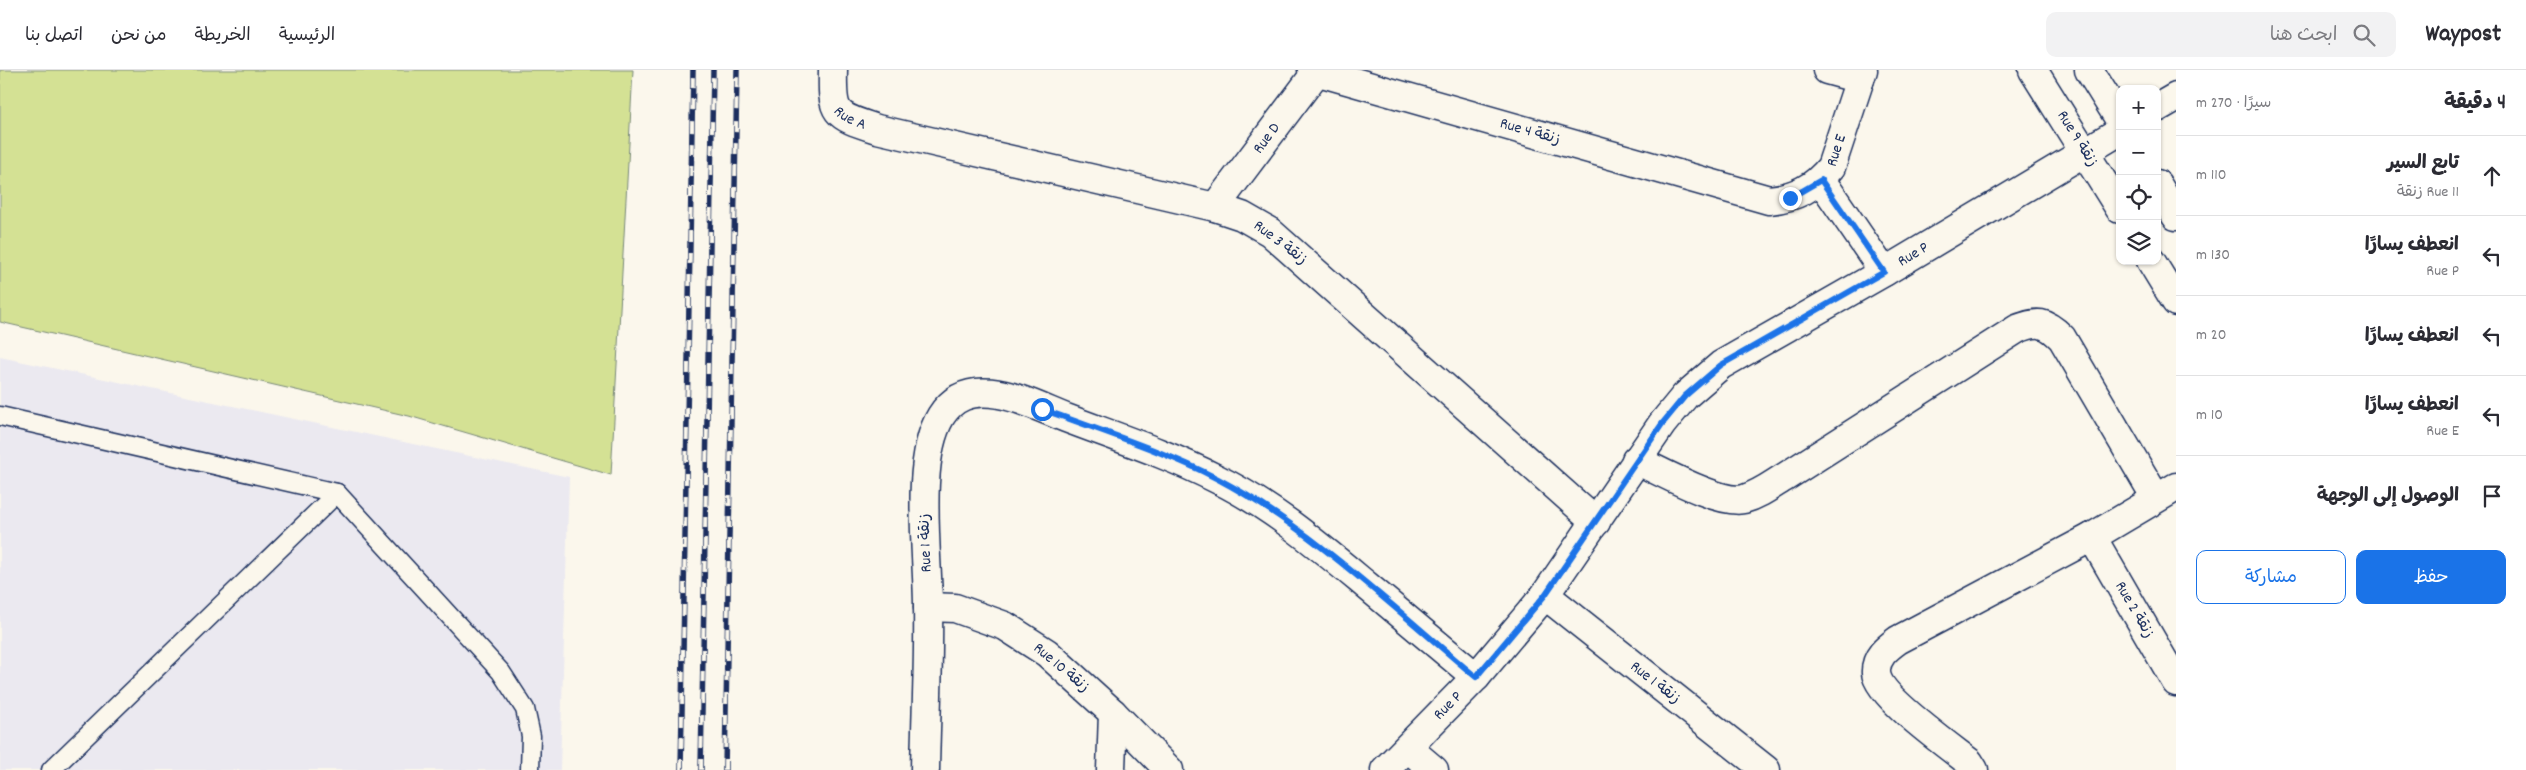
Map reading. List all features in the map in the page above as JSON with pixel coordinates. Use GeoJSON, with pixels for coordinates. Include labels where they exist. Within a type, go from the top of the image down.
{"type":"FeatureCollection","features":[{"type":"Feature","properties":{"kind":"street","name":"Rue A"},"geometry":{"type":"LineString","coordinates":[[833,70],[832,99],[838,113],[877,129]]}},
{"type":"Feature","properties":{"kind":"street"},"geometry":{"type":"LineString","coordinates":[[1827,70],[1861,75]]}},
{"type":"Feature","properties":{"kind":"street","name":"Rue 9 زنقة"},"geometry":{"type":"LineString","coordinates":[[2033,70],[2116,202]]}},
{"type":"Feature","properties":{"kind":"street"},"geometry":{"type":"LineString","coordinates":[[2089,70],[2116,114]]}},
{"type":"Feature","properties":{"kind":"street","name":"Rue 4 زنقة"},"geometry":{"type":"LineString","coordinates":[[1316,71],[1747,195]]}},
{"type":"Feature","properties":{"kind":"street","name":"Rue D"},"geometry":{"type":"LineString","coordinates":[[1214,206],[1316,71]]}},
{"type":"Feature","properties":{"kind":"street","name":"Rue E"},"geometry":{"type":"LineString","coordinates":[[1747,195],[1769,200],[1790,198],[1821,180],[1831,167],[1861,75]]}},
{"type":"Feature","properties":{"kind":"street"},"geometry":{"type":"LineString","coordinates":[[2161,106],[2176,97]]}},
{"type":"Feature","properties":{"kind":"street","name":"Rue 3 زنقة"},"geometry":{"type":"LineString","coordinates":[[877,129],[1214,206],[1242,216],[1270,232],[1596,522]]}},
{"type":"Feature","properties":{"kind":"street","name":"Rue P"},"geometry":{"type":"LineString","coordinates":[[1385,770],[1476,677],[1545,595],[1636,460],[1685,396],[1721,365],[1884,272],[2116,133]]}},
{"type":"Feature","properties":{"kind":"street"},"geometry":{"type":"LineString","coordinates":[[1821,180],[1884,272]]}},
{"type":"Feature","properties":{"kind":"street"},"geometry":{"type":"LineString","coordinates":[[2161,191],[2176,216]]}},
{"type":"Feature","properties":{"kind":"street"},"geometry":{"type":"LineString","coordinates":[[2154,265],[2176,302]]}},
{"type":"Feature","properties":{"kind":"street"},"geometry":{"type":"LineString","coordinates":[[1636,460],[1706,492],[1734,500],[1743,499],[1757,494],[1785,477],[2016,329],[2034,322],[2051,327],[2062,338],[2166,493],[2092,537],[1898,640],[1881,654],[1876,674],[1882,689],[1969,762],[1974,770]]}},
{"type":"Feature","properties":{"kind":"street","name":"Rue 1 زنقة"},"geometry":{"type":"LineString","coordinates":[[925,770],[928,608],[925,487],[930,445],[940,418],[952,402],[976,392],[986,391],[1028,404],[1143,446],[1218,479],[1264,506],[1316,543],[1476,677]]}},
{"type":"Feature","properties":{"kind":"street","name":"Rue 2 زنقة"},"geometry":{"type":"LineString","coordinates":[[2092,537],[2176,682]]}},
{"type":"Feature","properties":{"kind":"street","name":"Rue 1 زنقة"},"geometry":{"type":"LineString","coordinates":[[1545,595],[1766,770]]}},
{"type":"Feature","properties":{"kind":"street","name":"Rue 10 زنقة"},"geometry":{"type":"LineString","coordinates":[[928,608],[955,608],[1006,626],[1047,653],[1113,712],[1169,770]]}},
{"type":"Feature","properties":{"kind":"street"},"geometry":{"type":"LineString","coordinates":[[1111,770],[1113,712]]}},
{"type":"Feature","properties":{"kind":"street"},"geometry":{"type":"LineString","coordinates":[[1408,748],[1434,770]]}},
{"type":"Feature","properties":{"kind":"lane"},"geometry":{"type":"LineString","coordinates":[[0,416],[337,493],[501,672],[525,709],[531,736],[530,770]]}},
{"type":"Feature","properties":{"kind":"lane"},"geometry":{"type":"LineString","coordinates":[[51,770],[337,493]]}},
{"type":"Feature","properties":{"kind":"shaded area"},"geometry":{"type":"Polygon","coordinates":[[[0,357],[569,477],[560,770],[0,770],[0,357]]]}},
{"type":"Feature","properties":{"kind":"green space"},"geometry":{"type":"Polygon","coordinates":[[[0,70],[633,70],[611,475],[409,416],[0,322],[0,70]]]}},
{"type":"Feature","properties":{"kind":"railway"},"geometry":{"type":"LineString","coordinates":[[681,770],[693,70]]}},
{"type":"Feature","properties":{"kind":"railway"},"geometry":{"type":"LineString","coordinates":[[701,770],[713,70]]}},
{"type":"Feature","properties":{"kind":"railway"},"geometry":{"type":"LineString","coordinates":[[725,770],[737,70]]}},
{"type":"Feature","properties":{"kind":"route"},"geometry":{"type":"LineString","coordinates":[[1042,409],[1143,446],[1218,479],[1264,506],[1316,543],[1476,677],[1545,595],[1636,460],[1685,396],[1721,365],[1884,272],[1821,180],[1790,198]]}}]}
